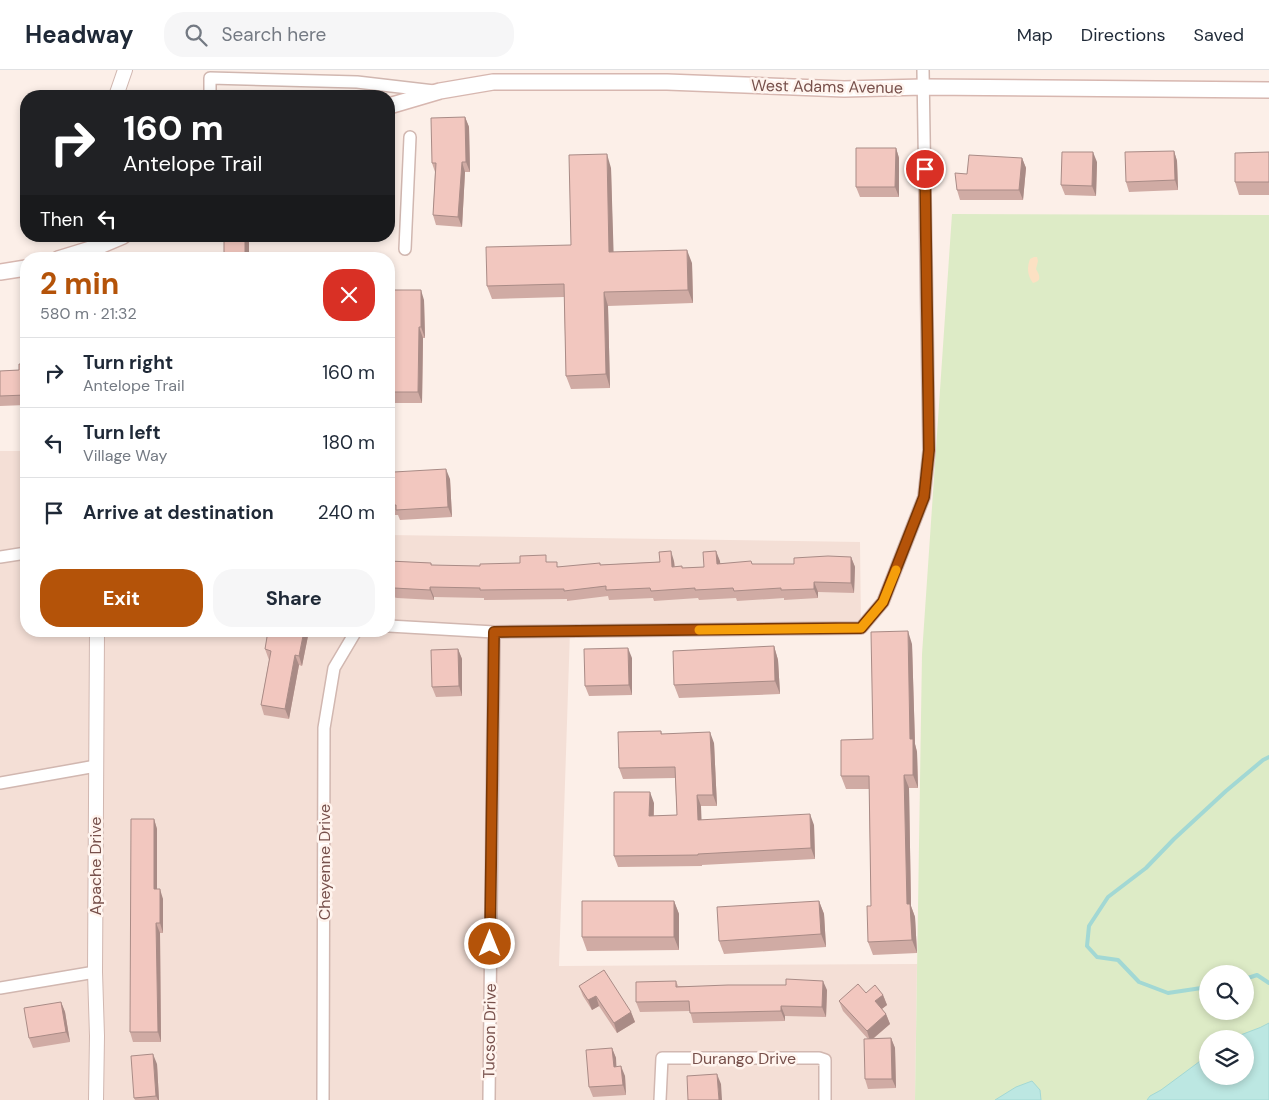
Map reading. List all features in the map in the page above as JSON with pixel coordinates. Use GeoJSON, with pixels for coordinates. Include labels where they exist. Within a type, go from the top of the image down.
{"type":"FeatureCollection","features":[{"type":"Feature","properties":{"kind":"main road","name":"West Adams Avenue"},"geometry":{"type":"LineString","coordinates":[[395,104],[440,91],[493,82],[668,82],[844,89],[923,87],[1269,90]]}},
{"type":"Feature","properties":{"kind":"main road"},"geometry":{"type":"LineString","coordinates":[[81,252],[109,242]]}},
{"type":"Feature","properties":{"kind":"main road"},"geometry":{"type":"LineString","coordinates":[[0,272],[20,269]]}},
{"type":"Feature","properties":{"kind":"street"},"geometry":{"type":"LineString","coordinates":[[118,90],[125,70]]}},
{"type":"Feature","properties":{"kind":"street"},"geometry":{"type":"LineString","coordinates":[[395,626],[494,632],[861,628],[883,602],[924,497],[926,479],[929,450],[923,70]]}},
{"type":"Feature","properties":{"kind":"street"},"geometry":{"type":"LineString","coordinates":[[210,90],[210,78],[358,82],[440,91]]}},
{"type":"Feature","properties":{"kind":"street"},"geometry":{"type":"LineString","coordinates":[[404,249],[410,137]]}},
{"type":"Feature","properties":{"kind":"street"},"geometry":{"type":"LineString","coordinates":[[0,557],[20,554]]}},
{"type":"Feature","properties":{"kind":"street","name":"Tucson Drive"},"geometry":{"type":"LineString","coordinates":[[489,1100],[494,632]]}},
{"type":"Feature","properties":{"kind":"street","name":"Apache Drive"},"geometry":{"type":"LineString","coordinates":[[96,1100],[97,637]]}},
{"type":"Feature","properties":{"kind":"street","name":"Cheyenne Drive"},"geometry":{"type":"LineString","coordinates":[[323,1100],[324,728],[334,668],[352,637]]}},
{"type":"Feature","properties":{"kind":"street"},"geometry":{"type":"LineString","coordinates":[[0,783],[96,766]]}},
{"type":"Feature","properties":{"kind":"street"},"geometry":{"type":"LineString","coordinates":[[0,988],[95,972]]}},
{"type":"Feature","properties":{"kind":"street","name":"Durango Drive"},"geometry":{"type":"LineString","coordinates":[[660,1100],[662,1058],[819,1058],[825,1060],[825,1100]]}},
{"type":"Feature","properties":{"kind":"shaded area"},"geometry":{"type":"Polygon","coordinates":[[[0,451],[20,451],[20,637],[395,637],[395,535],[860,542],[861,628],[570,631],[559,966],[917,964],[915,1100],[0,1100],[0,451]]]}},
{"type":"Feature","properties":{"kind":"green space"},"geometry":{"type":"Polygon","coordinates":[[[952,214],[1269,215],[1269,1100],[915,1100],[922,654],[952,214]]]}},
{"type":"Feature","properties":{"kind":"sand"},"geometry":{"type":"Polygon","coordinates":[[[1037,257],[1038,261],[1036,269],[1039,278],[1038,281],[1033,283],[1028,268],[1030,259],[1037,257]]]}},
{"type":"Feature","properties":{"kind":"water"},"geometry":{"type":"Polygon","coordinates":[[[1269,1023],[1269,1100],[1147,1100],[1199,1062],[1199,1085],[1254,1085],[1253,1030],[1269,1023]]]}},
{"type":"Feature","properties":{"kind":"water"},"geometry":{"type":"Polygon","coordinates":[[[1032,1081],[1040,1090],[1041,1100],[995,1100],[1016,1087],[1032,1081]]]}},
{"type":"Feature","properties":{"kind":"building"},"geometry":{"type":"Polygon","coordinates":[[[465,117],[466,162],[462,162],[458,217],[433,215],[436,163],[432,163],[431,118],[465,117]]]}},
{"type":"Feature","properties":{"kind":"building"},"geometry":{"type":"Polygon","coordinates":[[[856,148],[896,148],[895,187],[856,187],[856,148]]]}},
{"type":"Feature","properties":{"kind":"building"},"geometry":{"type":"Polygon","coordinates":[[[1174,151],[1175,180],[1126,182],[1125,152],[1174,151]]]}},
{"type":"Feature","properties":{"kind":"building"},"geometry":{"type":"Polygon","coordinates":[[[1062,152],[1093,152],[1092,186],[1061,185],[1062,152]]]}},
{"type":"Feature","properties":{"kind":"building"},"geometry":{"type":"Polygon","coordinates":[[[1269,152],[1269,182],[1235,182],[1235,153],[1269,152]]]}},
{"type":"Feature","properties":{"kind":"building"},"geometry":{"type":"Polygon","coordinates":[[[607,154],[609,252],[687,250],[688,290],[604,292],[606,374],[566,376],[564,284],[487,286],[486,247],[571,245],[569,155],[607,154]]]}},
{"type":"Feature","properties":{"kind":"building"},"geometry":{"type":"Polygon","coordinates":[[[969,155],[1022,158],[1019,190],[957,190],[955,173],[967,174],[969,155]]]}},
{"type":"Feature","properties":{"kind":"building"},"geometry":{"type":"Polygon","coordinates":[[[224,242],[245,242],[245,252],[224,252],[224,242]]]}},
{"type":"Feature","properties":{"kind":"building"},"geometry":{"type":"Polygon","coordinates":[[[395,290],[421,290],[418,392],[395,392],[395,290]]]}},
{"type":"Feature","properties":{"kind":"building"},"geometry":{"type":"Polygon","coordinates":[[[20,364],[20,395],[0,396],[0,371],[19,370],[20,364]]]}},
{"type":"Feature","properties":{"kind":"building"},"geometry":{"type":"Polygon","coordinates":[[[446,469],[448,507],[396,510],[395,472],[446,469]]]}},
{"type":"Feature","properties":{"kind":"building"},"geometry":{"type":"Polygon","coordinates":[[[671,551],[672,567],[682,566],[682,568],[704,567],[703,552],[716,551],[717,564],[751,561],[752,564],[794,564],[794,558],[851,557],[851,583],[814,582],[814,589],[781,590],[781,588],[734,591],[733,588],[651,591],[650,588],[606,590],[606,586],[564,591],[564,589],[480,590],[480,588],[430,587],[430,590],[395,588],[395,561],[431,563],[431,565],[480,566],[480,564],[520,563],[520,556],[546,555],[546,562],[557,562],[557,567],[600,563],[600,565],[660,562],[659,552],[671,551]]]}},
{"type":"Feature","properties":{"kind":"building"},"geometry":{"type":"Polygon","coordinates":[[[908,631],[910,739],[913,739],[913,775],[904,775],[907,904],[910,904],[912,940],[868,942],[867,906],[871,906],[869,776],[841,776],[841,740],[873,739],[871,632],[908,631]]]}},
{"type":"Feature","properties":{"kind":"building"},"geometry":{"type":"Polygon","coordinates":[[[267,637],[303,637],[299,656],[295,655],[285,709],[261,705],[271,651],[265,649],[267,637]]]}},
{"type":"Feature","properties":{"kind":"building"},"geometry":{"type":"Polygon","coordinates":[[[774,646],[775,681],[674,685],[673,651],[774,646]]]}},
{"type":"Feature","properties":{"kind":"building"},"geometry":{"type":"Polygon","coordinates":[[[628,648],[629,685],[585,686],[584,649],[628,648]]]}},
{"type":"Feature","properties":{"kind":"building"},"geometry":{"type":"Polygon","coordinates":[[[458,649],[459,686],[432,687],[431,650],[458,649]]]}},
{"type":"Feature","properties":{"kind":"building"},"geometry":{"type":"Polygon","coordinates":[[[661,731],[661,734],[710,732],[713,795],[697,795],[698,820],[810,814],[811,848],[698,855],[614,856],[614,792],[650,792],[649,816],[677,815],[675,767],[619,768],[618,732],[661,731]]]}},
{"type":"Feature","properties":{"kind":"building"},"geometry":{"type":"Polygon","coordinates":[[[131,819],[154,819],[154,889],[160,889],[160,923],[156,923],[158,1032],[130,1032],[131,819]]]}},
{"type":"Feature","properties":{"kind":"building"},"geometry":{"type":"Polygon","coordinates":[[[582,901],[674,901],[674,937],[582,937],[582,901]]]}},
{"type":"Feature","properties":{"kind":"building"},"geometry":{"type":"Polygon","coordinates":[[[819,901],[821,934],[719,941],[717,907],[819,901]]]}},
{"type":"Feature","properties":{"kind":"building"},"geometry":{"type":"Polygon","coordinates":[[[604,970],[631,1012],[614,1023],[596,996],[588,1000],[579,986],[604,970]]]}},
{"type":"Feature","properties":{"kind":"building"},"geometry":{"type":"Polygon","coordinates":[[[786,979],[823,981],[822,1007],[781,1006],[781,1011],[690,1013],[689,1001],[636,1002],[636,982],[676,981],[676,987],[786,985],[786,979]]]}},
{"type":"Feature","properties":{"kind":"building"},"geometry":{"type":"Polygon","coordinates":[[[858,984],[866,993],[875,985],[883,995],[875,1001],[886,1014],[867,1031],[839,1001],[858,984]]]}},
{"type":"Feature","properties":{"kind":"building"},"geometry":{"type":"Polygon","coordinates":[[[61,1002],[66,1032],[29,1038],[24,1008],[61,1002]]]}},
{"type":"Feature","properties":{"kind":"building"},"geometry":{"type":"Polygon","coordinates":[[[891,1038],[892,1079],[865,1079],[864,1039],[891,1038]]]}},
{"type":"Feature","properties":{"kind":"building"},"geometry":{"type":"Polygon","coordinates":[[[612,1048],[614,1067],[621,1066],[623,1085],[589,1087],[586,1050],[612,1048]]]}},
{"type":"Feature","properties":{"kind":"building"},"geometry":{"type":"Polygon","coordinates":[[[153,1054],[156,1096],[134,1098],[131,1056],[153,1054]]]}},
{"type":"Feature","properties":{"kind":"building"},"geometry":{"type":"Polygon","coordinates":[[[717,1074],[719,1100],[688,1100],[687,1076],[717,1074]]]}},
{"type":"Feature","properties":{"kind":"waterway"},"geometry":{"type":"LineString","coordinates":[[1199,988],[1168,993],[1139,982],[1118,960],[1097,957],[1087,946],[1089,926],[1108,897],[1146,868],[1226,791],[1269,757]]}},
{"type":"Feature","properties":{"kind":"waterway"},"geometry":{"type":"LineString","coordinates":[[1254,976],[1257,975],[1269,983]]}},
{"type":"Feature","properties":{"kind":"slow traffic"},"geometry":{"type":"LineString","coordinates":[[699,630],[861,628],[883,602],[896,570]]}},
{"type":"Feature","properties":{"kind":"route"},"geometry":{"type":"LineString","coordinates":[[490,944],[494,632],[861,628],[883,602],[924,497],[929,450],[925,169]]}}]}
